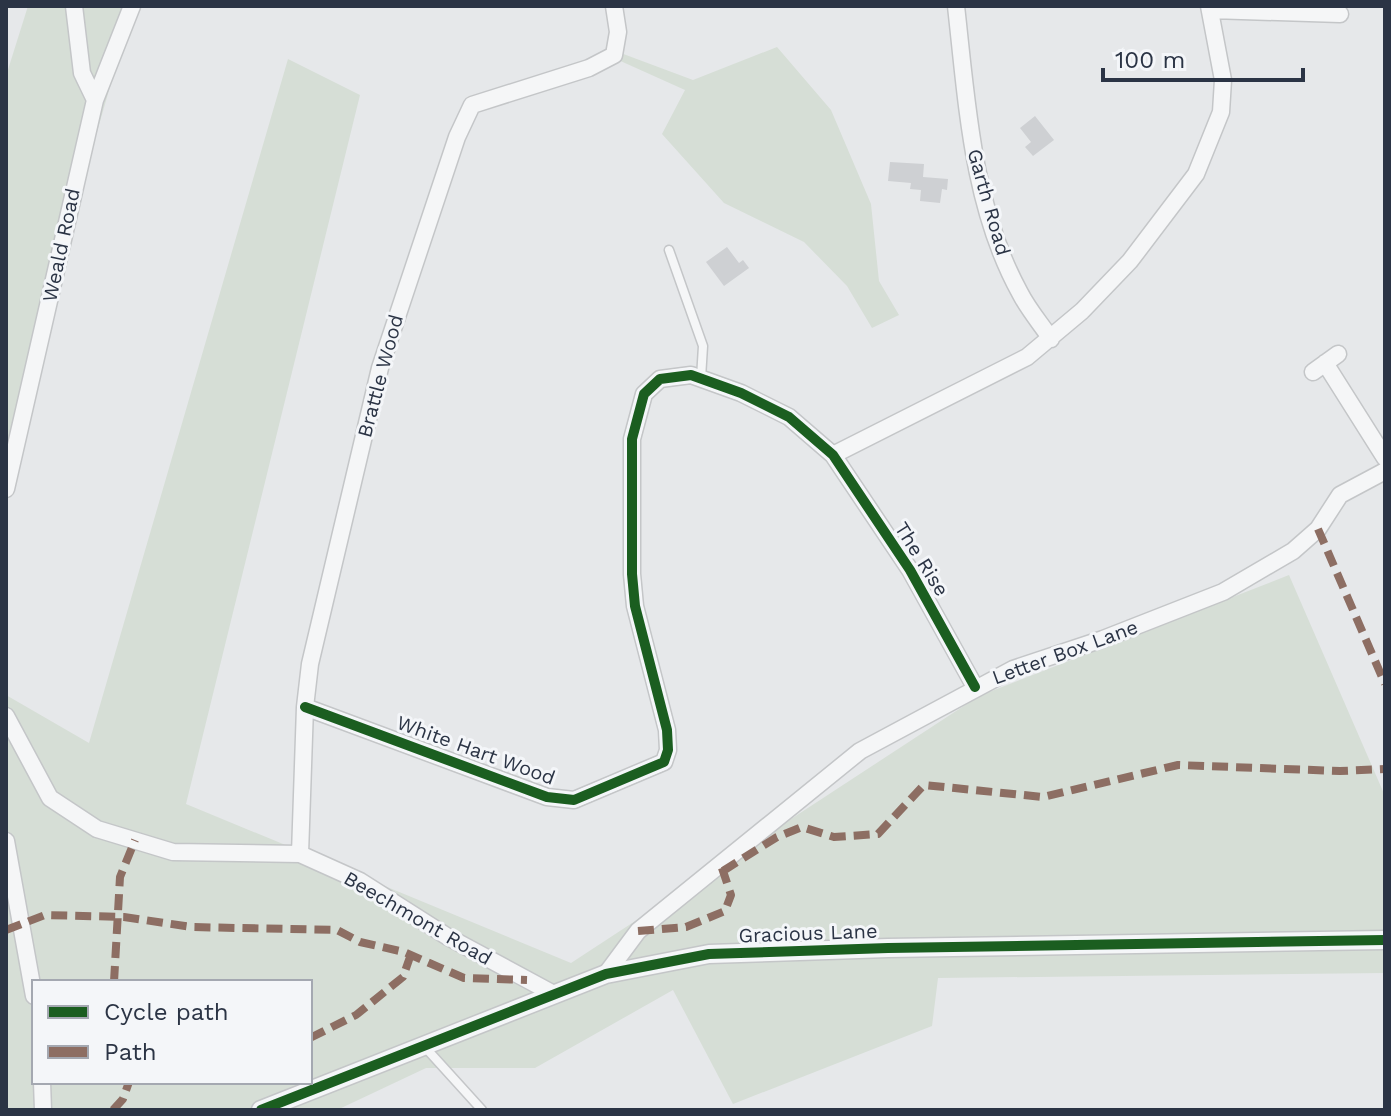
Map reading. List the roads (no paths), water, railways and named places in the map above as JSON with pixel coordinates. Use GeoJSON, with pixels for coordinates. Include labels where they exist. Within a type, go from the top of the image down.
{"type":"FeatureCollection","features":[{"type":"Feature","properties":{"kind":"street"},"geometry":{"type":"LineString","coordinates":[[74,6],[82,73],[95,100]]}},
{"type":"Feature","properties":{"kind":"street","name":"Weald Road"},"geometry":{"type":"LineString","coordinates":[[6,489],[95,100],[132,6]]}},
{"type":"Feature","properties":{"kind":"street","name":"Brattle Wood"},"geometry":{"type":"LineString","coordinates":[[300,854],[305,707],[310,664],[380,368],[457,137],[472,105],[589,68],[614,55],[618,32],[614,6]]}},
{"type":"Feature","properties":{"kind":"street","name":"Garth Road"},"geometry":{"type":"LineString","coordinates":[[956,6],[973,158],[1000,249],[1020,294],[1051,339]]}},
{"type":"Feature","properties":{"kind":"street"},"geometry":{"type":"LineString","coordinates":[[833,455],[1027,357],[1051,339],[1130,261],[1196,174],[1221,112],[1223,80],[1210,8],[1340,15]]}},
{"type":"Feature","properties":{"kind":"street"},"geometry":{"type":"LineString","coordinates":[[1325,363],[1385,458]]}},
{"type":"Feature","properties":{"kind":"street","name":"White Hart Wood"},"geometry":{"type":"LineString","coordinates":[[305,707],[547,797],[574,800],[664,762],[668,750],[667,730],[635,606],[632,439],[644,394],[660,379],[691,375],[789,417],[833,455]]}},
{"type":"Feature","properties":{"kind":"street","name":"The Rise"},"geometry":{"type":"LineString","coordinates":[[833,455],[910,570],[975,687]]}},
{"type":"Feature","properties":{"kind":"street","name":"Letter Box Lane"},"geometry":{"type":"LineString","coordinates":[[606,974],[649,922],[860,751],[975,687],[1041,658],[1103,639],[1223,592],[1293,551],[1318,529],[1340,495],[1385,471]]}},
{"type":"Feature","properties":{"kind":"street","name":"Beechmont Road"},"geometry":{"type":"LineString","coordinates":[[6,716],[50,798],[97,829],[173,852],[300,854],[360,881],[448,937],[552,993]]}},
{"type":"Feature","properties":{"kind":"street"},"geometry":{"type":"LineString","coordinates":[[6,841],[32,985]]}},
{"type":"Feature","properties":{"kind":"street","name":"Gracious Lane"},"geometry":{"type":"LineString","coordinates":[[261,1110],[606,974],[709,954],[1385,940]]}},
{"type":"Feature","properties":{"kind":"street"},"geometry":{"type":"LineString","coordinates":[[42,1084],[43,1110]]}},
{"type":"Feature","properties":{"kind":"lane"},"geometry":{"type":"LineString","coordinates":[[669,250],[703,346],[701,379]]}},
{"type":"Feature","properties":{"kind":"lane"},"geometry":{"type":"LineString","coordinates":[[423,1045],[482,1110]]}}]}
